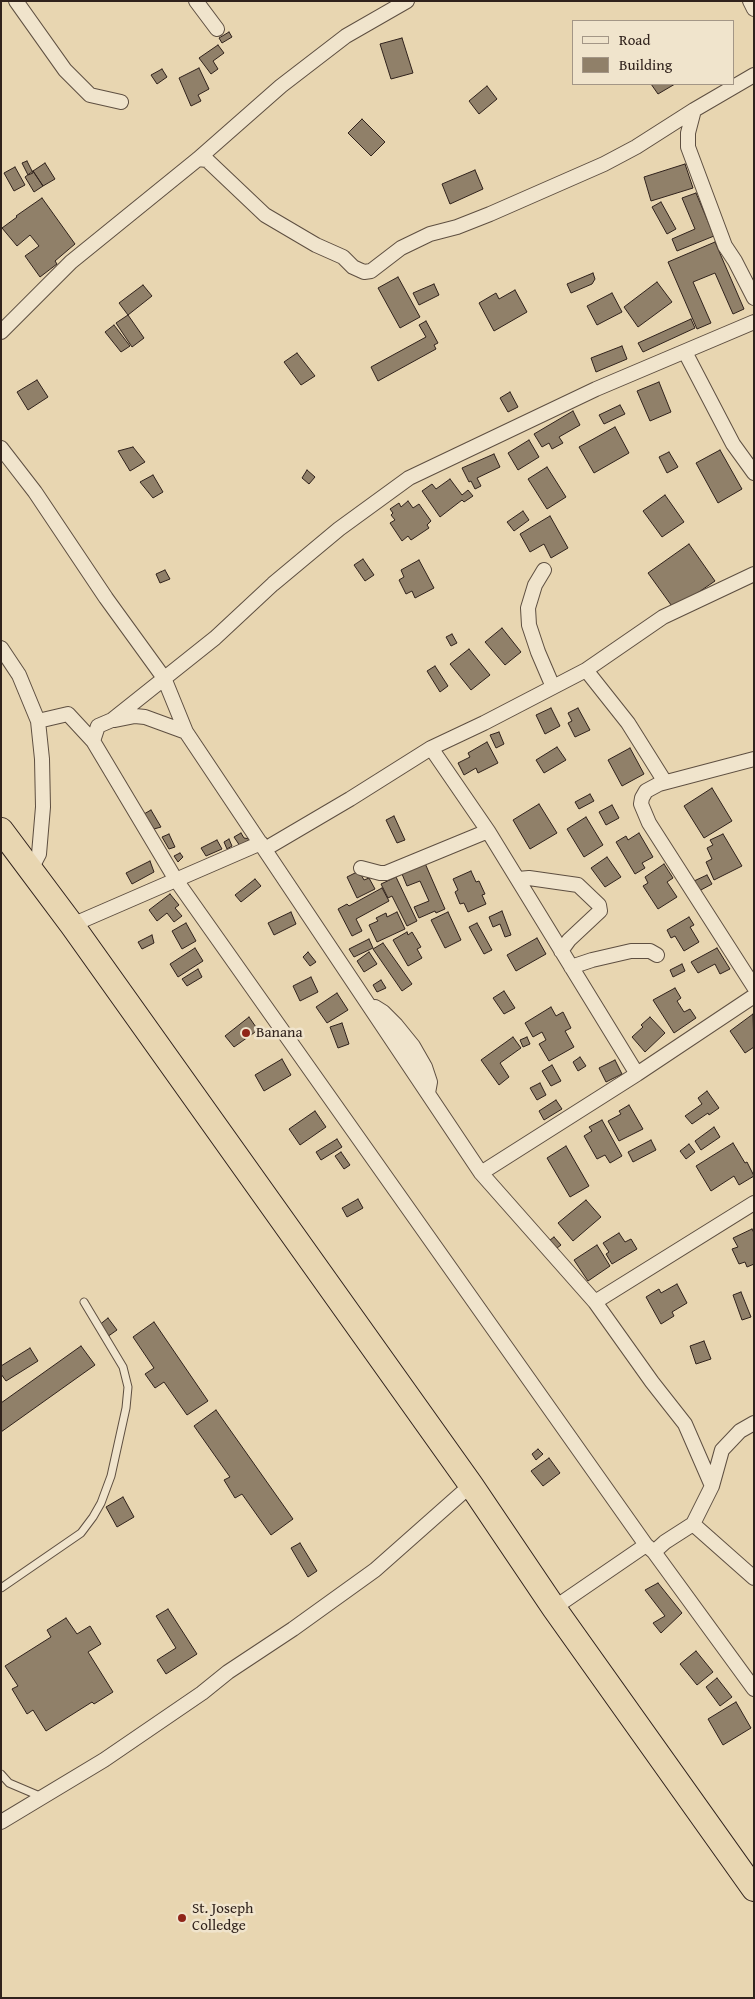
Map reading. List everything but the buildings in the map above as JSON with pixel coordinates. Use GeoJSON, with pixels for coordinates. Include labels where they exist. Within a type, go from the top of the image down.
{"type":"FeatureCollection","features":[{"type":"Feature","properties":{"kind":"highway"},"geometry":{"type":"LineString","coordinates":[[4,838],[72,925],[471,1485],[554,1608],[754,1889]]}},
{"type":"Feature","properties":{"kind":"street"},"geometry":{"type":"LineString","coordinates":[[16,1],[65,70],[90,95],[121,102]]}},
{"type":"Feature","properties":{"kind":"street"},"geometry":{"type":"LineString","coordinates":[[196,1],[217,29]]}},
{"type":"Feature","properties":{"kind":"street"},"geometry":{"type":"LineString","coordinates":[[1,332],[72,262],[198,159],[281,86],[346,36],[407,1]]}},
{"type":"Feature","properties":{"kind":"street"},"geometry":{"type":"LineString","coordinates":[[750,1],[754,9]]}},
{"type":"Feature","properties":{"kind":"street"},"geometry":{"type":"LineString","coordinates":[[198,159],[207,160],[265,215],[316,245],[343,257],[353,268],[364,272],[371,271],[401,248],[430,234],[457,227],[490,214],[604,164],[636,147],[754,75]]}},
{"type":"Feature","properties":{"kind":"street"},"geometry":{"type":"LineString","coordinates":[[694,110],[688,133],[688,147],[725,246],[754,298]]}},
{"type":"Feature","properties":{"kind":"street"},"geometry":{"type":"LineString","coordinates":[[112,720],[215,638],[273,584],[339,529],[408,478],[596,389],[754,322]]}},
{"type":"Feature","properties":{"kind":"street"},"geometry":{"type":"LineString","coordinates":[[685,352],[733,444],[754,473]]}},
{"type":"Feature","properties":{"kind":"street"},"geometry":{"type":"LineString","coordinates":[[1,448],[35,492],[106,598],[164,678],[186,732],[481,1173],[595,1302],[652,1382],[686,1424],[712,1486]]}},
{"type":"Feature","properties":{"kind":"street"},"geometry":{"type":"LineString","coordinates":[[544,570],[535,585],[528,608],[529,625],[538,652],[554,687]]}},
{"type":"Feature","properties":{"kind":"street"},"geometry":{"type":"LineString","coordinates":[[72,925],[176,880],[263,846],[350,799],[431,748],[586,670],[663,616],[754,574]]}},
{"type":"Feature","properties":{"kind":"street"},"geometry":{"type":"LineString","coordinates":[[1,648],[19,675],[38,721],[42,759],[43,808],[38,854],[30,871]]}},
{"type":"Feature","properties":{"kind":"street"},"geometry":{"type":"LineString","coordinates":[[586,670],[628,723],[665,782]]}},
{"type":"Feature","properties":{"kind":"street"},"geometry":{"type":"LineString","coordinates":[[38,721],[68,714],[93,741],[176,880],[650,1549],[754,1689]]}},
{"type":"Feature","properties":{"kind":"street"},"geometry":{"type":"LineString","coordinates":[[93,741],[98,726],[112,720],[135,716],[145,717],[186,732]]}},
{"type":"Feature","properties":{"kind":"street"},"geometry":{"type":"LineString","coordinates":[[431,748],[488,831],[637,1074]]}},
{"type":"Feature","properties":{"kind":"street"},"geometry":{"type":"LineString","coordinates":[[754,759],[652,787],[644,794],[641,804],[649,823],[754,987]]}},
{"type":"Feature","properties":{"kind":"street"},"geometry":{"type":"LineString","coordinates":[[361,868],[386,873],[488,831]]}},
{"type":"Feature","properties":{"kind":"street"},"geometry":{"type":"LineString","coordinates":[[518,879],[536,879],[578,885],[599,905],[600,911],[569,940],[561,951]]}},
{"type":"Feature","properties":{"kind":"street"},"geometry":{"type":"LineString","coordinates":[[571,967],[631,951],[650,951],[657,954]]}},
{"type":"Feature","properties":{"kind":"street"},"geometry":{"type":"LineString","coordinates":[[481,1173],[637,1074],[754,996]]}},
{"type":"Feature","properties":{"kind":"street"},"geometry":{"type":"LineString","coordinates":[[595,1302],[754,1203]]}},
{"type":"Feature","properties":{"kind":"street"},"geometry":{"type":"LineString","coordinates":[[554,1608],[693,1524],[712,1486],[722,1450],[740,1431],[754,1423]]}},
{"type":"Feature","properties":{"kind":"street"},"geometry":{"type":"LineString","coordinates":[[1,1822],[147,1732],[228,1672],[375,1570],[471,1485]]}},
{"type":"Feature","properties":{"kind":"street"},"geometry":{"type":"LineString","coordinates":[[693,1524],[754,1578]]}},
{"type":"Feature","properties":{"kind":"lane"},"geometry":{"type":"LineString","coordinates":[[1,1588],[81,1532],[97,1510],[111,1476],[126,1408],[128,1387],[123,1367],[84,1302]]}},
{"type":"Feature","properties":{"kind":"lane"},"geometry":{"type":"LineString","coordinates":[[1,1774],[9,1783],[42,1797]]}},
{"type":"Feature","properties":{"kind":"place","name":"Banana"},"geometry":{"type":"Point","coordinates":[246,1033]}},
{"type":"Feature","properties":{"kind":"place","name":"St. Joseph Colledge"},"geometry":{"type":"Point","coordinates":[182,1918]}}]}
